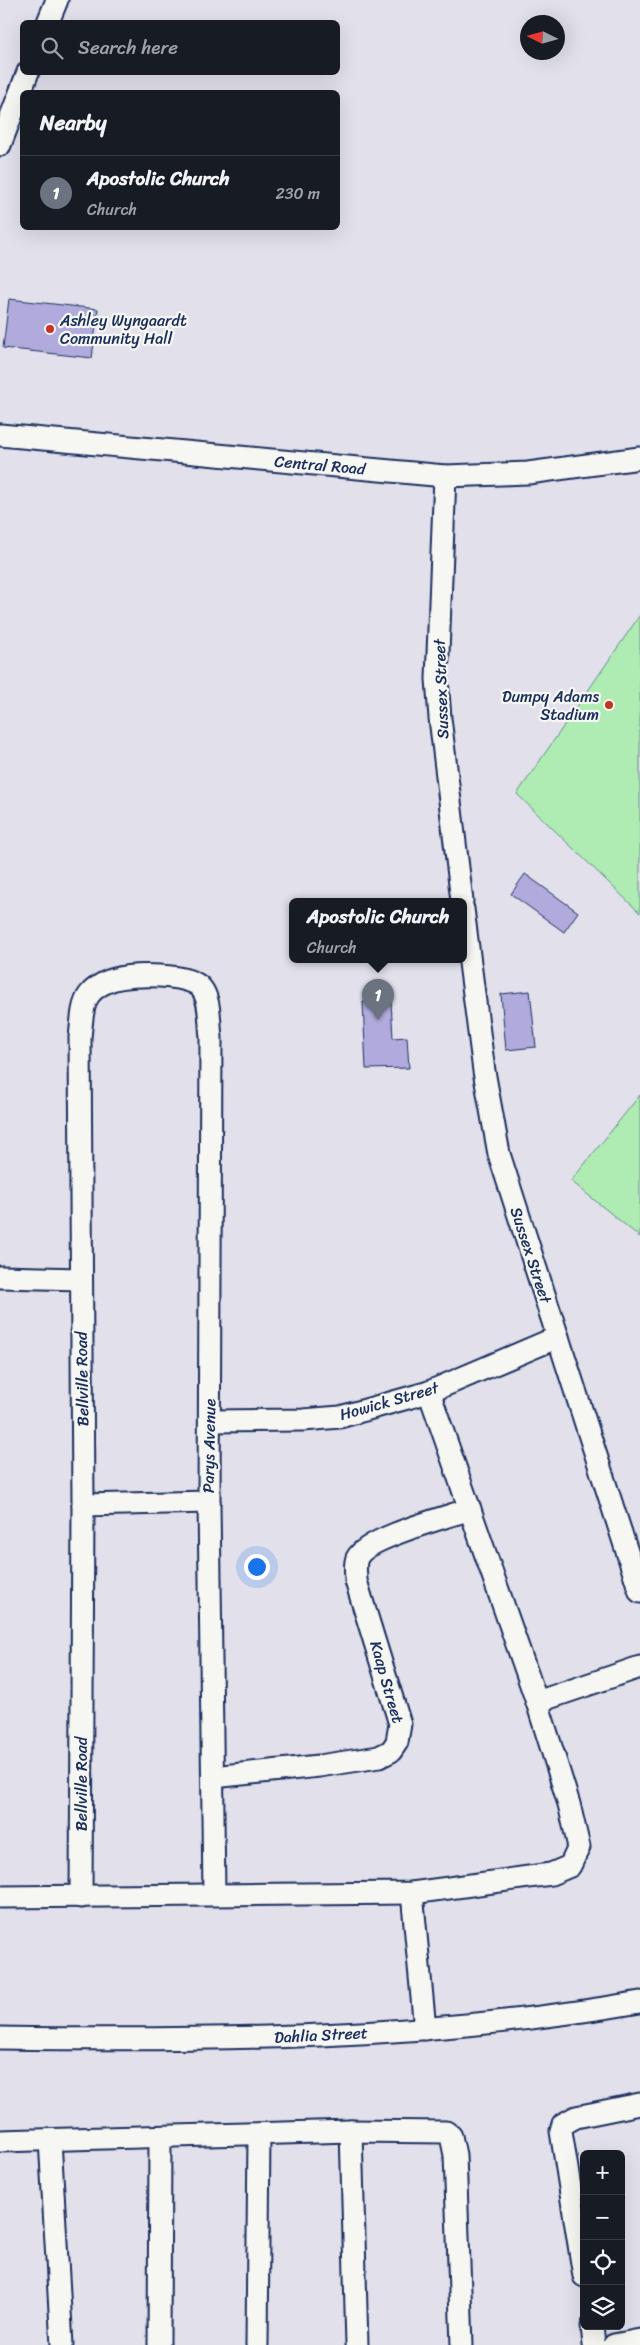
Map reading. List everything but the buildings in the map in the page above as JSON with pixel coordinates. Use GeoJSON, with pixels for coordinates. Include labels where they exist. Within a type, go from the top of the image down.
{"type":"FeatureCollection","features":[{"type":"Feature","properties":{"kind":"street"},"geometry":{"type":"LineString","coordinates":[[49,20],[57,0]]}},
{"type":"Feature","properties":{"kind":"street"},"geometry":{"type":"LineString","coordinates":[[21,90],[27,75]]}},
{"type":"Feature","properties":{"kind":"street"},"geometry":{"type":"LineString","coordinates":[[0,145],[20,93]]}},
{"type":"Feature","properties":{"kind":"street","name":"Central Road"},"geometry":{"type":"LineString","coordinates":[[0,435],[445,476],[537,472],[640,458]]}},
{"type":"Feature","properties":{"kind":"street","name":"Sussex Street"},"geometry":{"type":"LineString","coordinates":[[445,476],[437,679],[462,898]]}},
{"type":"Feature","properties":{"kind":"street","name":"Sussex Street"},"geometry":{"type":"LineString","coordinates":[[467,940],[491,1119],[499,1154],[640,1592]]}},
{"type":"Feature","properties":{"kind":"street","name":"Bellville Road"},"geometry":{"type":"LineString","coordinates":[[81,1897],[83,1505],[80,1037],[84,1007],[88,996],[99,986],[113,979],[131,977],[169,977],[193,983],[201,988],[206,999]]}},
{"type":"Feature","properties":{"kind":"street","name":"Parys Avenue"},"geometry":{"type":"LineString","coordinates":[[206,999],[211,1037],[209,1502],[214,1894]]}},
{"type":"Feature","properties":{"kind":"street"},"geometry":{"type":"LineString","coordinates":[[0,1277],[81,1279]]}},
{"type":"Feature","properties":{"kind":"street","name":"Howick Street"},"geometry":{"type":"LineString","coordinates":[[210,1421],[303,1420],[340,1417],[429,1392],[558,1337]]}},
{"type":"Feature","properties":{"kind":"street"},"geometry":{"type":"LineString","coordinates":[[0,1896],[81,1897],[412,1893],[551,1874],[570,1866],[579,1847],[576,1830],[537,1702],[429,1392]]}},
{"type":"Feature","properties":{"kind":"street"},"geometry":{"type":"LineString","coordinates":[[83,1505],[209,1502]]}},
{"type":"Feature","properties":{"kind":"street","name":"Kaap Street"},"geometry":{"type":"LineString","coordinates":[[213,1777],[319,1766],[379,1757],[391,1751],[400,1735],[400,1724],[356,1581],[355,1565],[358,1556],[376,1541],[470,1509]]}},
{"type":"Feature","properties":{"kind":"street"},"geometry":{"type":"LineString","coordinates":[[537,1702],[640,1667]]}},
{"type":"Feature","properties":{"kind":"street"},"geometry":{"type":"LineString","coordinates":[[412,1893],[426,2029]]}},
{"type":"Feature","properties":{"kind":"street","name":"Dahlia Street"},"geometry":{"type":"LineString","coordinates":[[0,2038],[262,2038],[426,2029],[583,2012],[640,2002]]}},
{"type":"Feature","properties":{"kind":"street"},"geometry":{"type":"LineString","coordinates":[[580,2250],[562,2131],[563,2124],[576,2117],[640,2104]]}},
{"type":"Feature","properties":{"kind":"street"},"geometry":{"type":"LineString","coordinates":[[0,2141],[160,2138],[351,2131],[434,2130],[446,2132],[451,2136],[455,2154],[462,2345]]}},
{"type":"Feature","properties":{"kind":"street"},"geometry":{"type":"LineString","coordinates":[[351,2131],[357,2345]]}},
{"type":"Feature","properties":{"kind":"street"},"geometry":{"type":"LineString","coordinates":[[257,2345],[259,2134]]}},
{"type":"Feature","properties":{"kind":"street"},"geometry":{"type":"LineString","coordinates":[[159,2345],[160,2138]]}},
{"type":"Feature","properties":{"kind":"street"},"geometry":{"type":"LineString","coordinates":[[50,2140],[62,2345]]}},
{"type":"Feature","properties":{"kind":"street"},"geometry":{"type":"LineString","coordinates":[[592,2330],[594,2345]]}},
{"type":"Feature","properties":{"kind":"street"},"geometry":{"type":"LineString","coordinates":[[614,2345],[640,2340]]}},
{"type":"Feature","properties":{"kind":"green space","name":"Dumpy Adams Stadium"},"geometry":{"type":"Polygon","coordinates":[[[640,615],[640,913],[517,794],[640,615]]]}},
{"type":"Feature","properties":{"kind":"green space"},"geometry":{"type":"Polygon","coordinates":[[[640,1095],[640,1237],[571,1181],[640,1095]]]}},
{"type":"Feature","properties":{"kind":"place","name":"Ashley Wyngaardt Community Hall"},"geometry":{"type":"Point","coordinates":[50,329]}},
{"type":"Feature","properties":{"kind":"place","name":"Dumpy Adams Stadium"},"geometry":{"type":"Point","coordinates":[609,705]}},
{"type":"Feature","properties":{"kind":"place","name":"Apostolic Church"},"geometry":{"type":"Point","coordinates":[378,1020]}}]}
